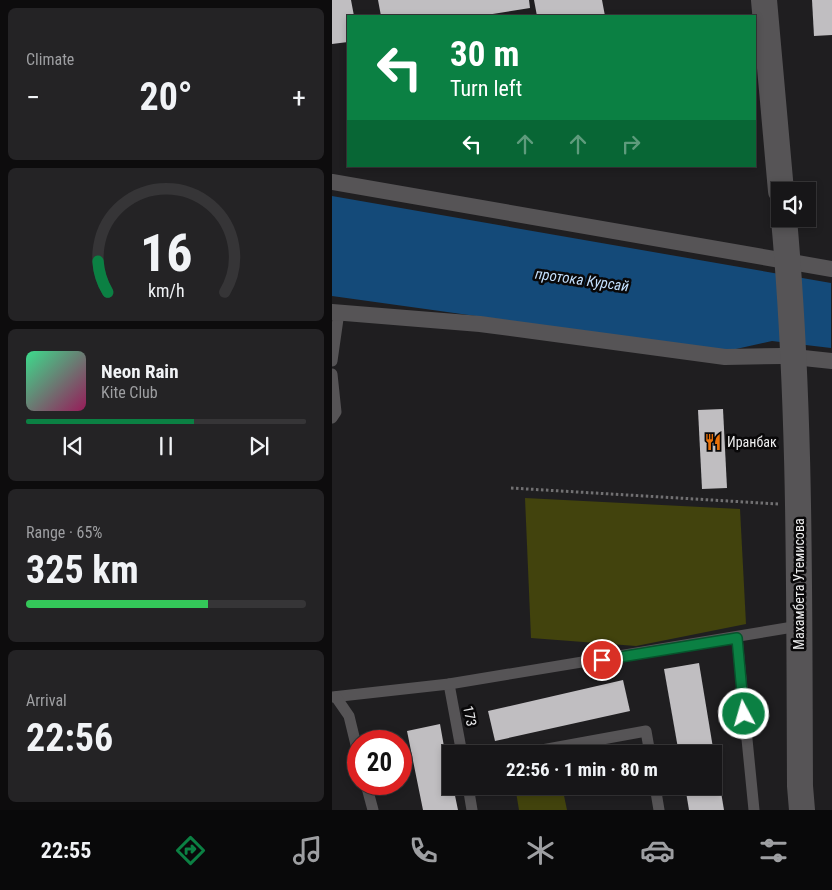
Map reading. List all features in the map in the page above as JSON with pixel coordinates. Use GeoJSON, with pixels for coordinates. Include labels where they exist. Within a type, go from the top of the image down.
{"type":"FeatureCollection","features":[{"type":"Feature","properties":{"kind":"street"},"geometry":{"type":"LineString","coordinates":[[764,0],[780,182]]}},
{"type":"Feature","properties":{"kind":"street"},"geometry":{"type":"LineString","coordinates":[[332,182],[832,269]]}},
{"type":"Feature","properties":{"kind":"street","name":"Махамбета Утемисова"},"geometry":{"type":"LineString","coordinates":[[785,227],[788,262],[788,357],[798,506],[800,786],[802,810]]}},
{"type":"Feature","properties":{"kind":"street"},"geometry":{"type":"LineString","coordinates":[[336,312],[480,324],[725,357],[788,357],[832,361]]}},
{"type":"Feature","properties":{"kind":"lane"},"geometry":{"type":"LineString","coordinates":[[332,361],[336,312]]}},
{"type":"Feature","properties":{"kind":"lane"},"geometry":{"type":"LineString","coordinates":[[332,374],[336,412],[332,418]]}},
{"type":"Feature","properties":{"kind":"lane"},"geometry":{"type":"LineString","coordinates":[[334,697],[449,684],[737,638],[799,626]]}},
{"type":"Feature","properties":{"kind":"lane"},"geometry":{"type":"LineString","coordinates":[[737,638],[754,810]]}},
{"type":"Feature","properties":{"kind":"lane","name":"173"},"geometry":{"type":"LineString","coordinates":[[449,684],[460,745]]}},
{"type":"Feature","properties":{"kind":"lane"},"geometry":{"type":"LineString","coordinates":[[334,697],[349,716],[352,730]]}},
{"type":"Feature","properties":{"kind":"lane"},"geometry":{"type":"LineString","coordinates":[[569,745],[646,731],[648,745]]}},
{"type":"Feature","properties":{"kind":"lane"},"geometry":{"type":"LineString","coordinates":[[369,795],[373,810]]}},
{"type":"Feature","properties":{"kind":"lane"},"geometry":{"type":"LineString","coordinates":[[470,795],[472,810]]}},
{"type":"Feature","properties":{"kind":"lane"},"geometry":{"type":"LineString","coordinates":[[656,795],[659,810]]}},
{"type":"Feature","properties":{"kind":"path"},"geometry":{"type":"LineString","coordinates":[[512,488],[798,506]]}},
{"type":"Feature","properties":{"kind":"shaded area"},"geometry":{"type":"Polygon","coordinates":[[[525,498],[740,509],[746,624],[636,646],[531,638],[525,498]]]}},
{"type":"Feature","properties":{"kind":"shaded area"},"geometry":{"type":"Polygon","coordinates":[[[516,795],[564,795],[567,810],[519,810],[516,795]]]}},
{"type":"Feature","properties":{"kind":"water","name":"протока Курсай"},"geometry":{"type":"Polygon","coordinates":[[[332,196],[831,283],[831,348],[772,341],[727,351],[332,296],[332,196]]]}},
{"type":"Feature","properties":{"kind":"building"},"geometry":{"type":"Polygon","coordinates":[[[332,0],[351,0],[354,15],[347,15],[347,42],[332,44],[332,0]]]}},
{"type":"Feature","properties":{"kind":"building"},"geometry":{"type":"Polygon","coordinates":[[[378,0],[529,0],[530,8],[486,15],[381,15],[378,0]]]}},
{"type":"Feature","properties":{"kind":"building"},"geometry":{"type":"Polygon","coordinates":[[[534,0],[602,0],[605,15],[537,15],[534,0]]]}},
{"type":"Feature","properties":{"kind":"building"},"geometry":{"type":"Polygon","coordinates":[[[812,0],[832,0],[832,35],[814,36],[812,0]]]}},
{"type":"Feature","properties":{"kind":"building"},"geometry":{"type":"Polygon","coordinates":[[[723,409],[727,488],[702,489],[698,410],[723,409]]]}},
{"type":"Feature","properties":{"kind":"building"},"geometry":{"type":"Polygon","coordinates":[[[699,663],[713,745],[677,745],[664,669],[699,663]]]}},
{"type":"Feature","properties":{"kind":"building"},"geometry":{"type":"Polygon","coordinates":[[[623,680],[630,711],[495,741],[488,711],[623,680]]]}},
{"type":"Feature","properties":{"kind":"building"},"geometry":{"type":"Polygon","coordinates":[[[440,724],[444,745],[442,745],[442,795],[455,795],[458,810],[423,810],[412,756],[412,730],[440,724]]]}},
{"type":"Feature","properties":{"kind":"building"},"geometry":{"type":"Polygon","coordinates":[[[686,795],[722,795],[724,810],[689,810],[686,795]]]}},
{"type":"Feature","properties":{"kind":"place","name":"Иранбак"},"geometry":{"type":"Point","coordinates":[713,442]}},
{"type":"Feature","properties":{"kind":"route"},"geometry":{"type":"LineString","coordinates":[[602,660],[737,638],[744,714]]}}]}
